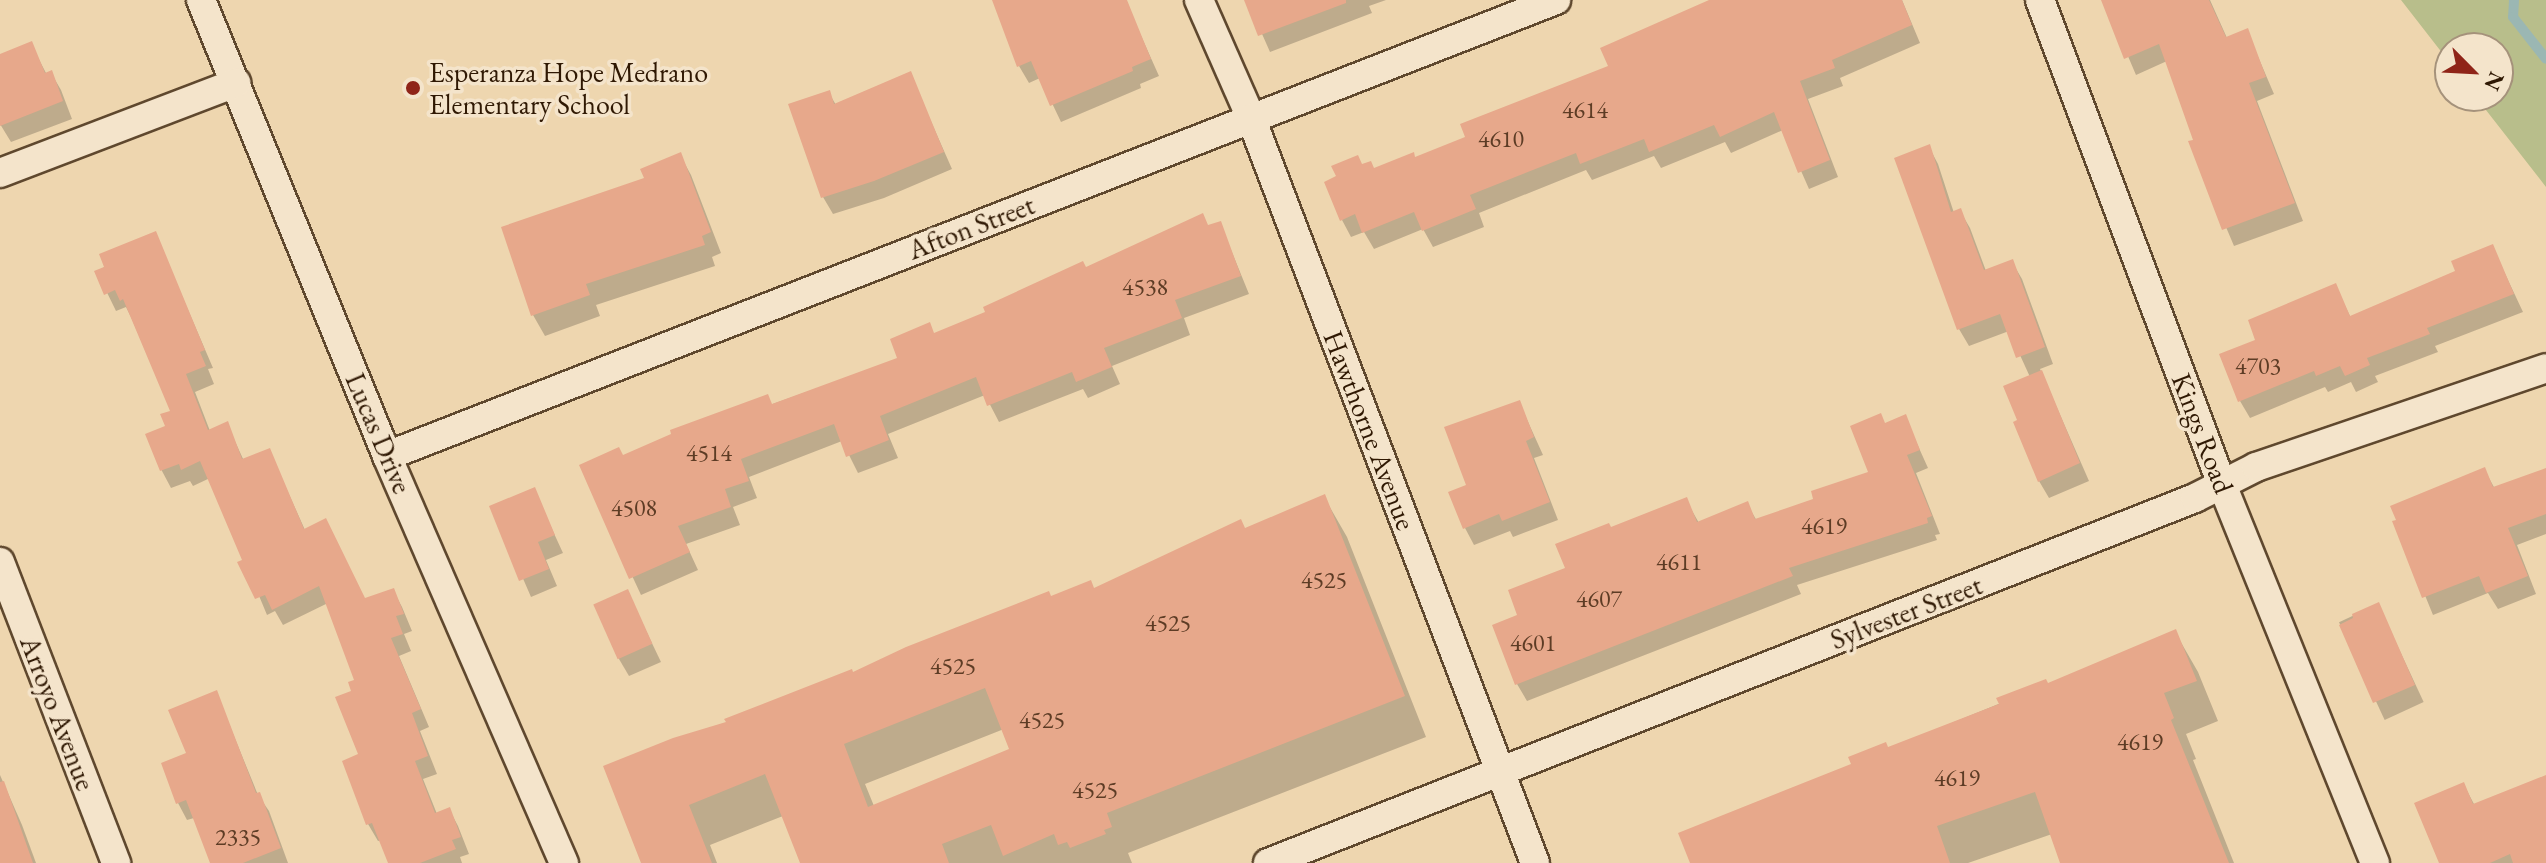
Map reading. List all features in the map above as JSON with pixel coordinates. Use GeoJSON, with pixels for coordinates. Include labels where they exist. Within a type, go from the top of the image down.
{"type":"FeatureCollection","features":[{"type":"Feature","properties":{"kind":"street","name":"Lucas Drive"},"geometry":{"type":"LineString","coordinates":[[201,0],[387,456],[564,863]]}},
{"type":"Feature","properties":{"kind":"street","name":"Hawthorne Avenue"},"geometry":{"type":"LineString","coordinates":[[1199,0],[1251,118],[1535,863]]}},
{"type":"Feature","properties":{"kind":"street","name":"Afton Street"},"geometry":{"type":"LineString","coordinates":[[387,456],[1556,0]]}},
{"type":"Feature","properties":{"kind":"street","name":"Kings Road"},"geometry":{"type":"LineString","coordinates":[[2040,0],[2221,482],[2375,863]]}},
{"type":"Feature","properties":{"kind":"street"},"geometry":{"type":"LineString","coordinates":[[0,173],[236,83]]}},
{"type":"Feature","properties":{"kind":"street","name":"Sylvester Street"},"geometry":{"type":"LineString","coordinates":[[1268,863],[2195,498],[2221,482],[2256,467],[2546,368]]}},
{"type":"Feature","properties":{"kind":"street","name":"Arroyo Avenue"},"geometry":{"type":"LineString","coordinates":[[0,562],[116,863]]}},
{"type":"Feature","properties":{"kind":"green space"},"geometry":{"type":"Polygon","coordinates":[[[2401,0],[2546,0],[2546,187],[2487,112],[2514,112],[2514,32],[2434,32],[2434,42],[2401,0]]]}},
{"type":"Feature","properties":{"kind":"building"},"geometry":{"type":"Polygon","coordinates":[[[992,0],[1127,0],[1151,59],[1132,67],[1133,71],[1050,106],[1031,61],[1017,67],[992,0]]]}},
{"type":"Feature","properties":{"kind":"building"},"geometry":{"type":"Polygon","coordinates":[[[1244,0],[1346,0],[1346,3],[1258,36],[1244,0]]]}},
{"type":"Feature","properties":{"kind":"building"},"geometry":{"type":"Polygon","coordinates":[[[1709,0],[1902,0],[1912,25],[1832,60],[1835,68],[1800,81],[1830,160],[1798,173],[1774,112],[1720,137],[1714,125],[1649,152],[1644,139],[1580,164],[1576,153],[1470,195],[1476,209],[1422,231],[1414,212],[1362,233],[1355,214],[1340,221],[1324,182],[1336,176],[1331,166],[1358,155],[1362,164],[1371,161],[1374,168],[1414,152],[1415,157],[1465,137],[1460,124],[1608,66],[1600,48],[1709,0]]]}},
{"type":"Feature","properties":{"kind":"building"},"geometry":{"type":"Polygon","coordinates":[[[2101,0],[2209,0],[2226,37],[2248,28],[2266,77],[2249,83],[2295,203],[2222,230],[2188,141],[2193,140],[2159,44],[2124,59],[2101,0]]]}},
{"type":"Feature","properties":{"kind":"building"},"geometry":{"type":"Polygon","coordinates":[[[32,41],[45,73],[52,70],[63,101],[0,126],[0,54],[32,41]]]}},
{"type":"Feature","properties":{"kind":"building"},"geometry":{"type":"Polygon","coordinates":[[[911,71],[944,152],[874,181],[821,198],[788,104],[830,90],[834,104],[911,71]]]}},
{"type":"Feature","properties":{"kind":"building"},"geometry":{"type":"Polygon","coordinates":[[[1930,144],[1951,212],[1961,208],[1984,270],[2013,259],[2045,347],[2016,358],[2000,314],[1957,330],[1894,158],[1930,144]]]}},
{"type":"Feature","properties":{"kind":"building"},"geometry":{"type":"Polygon","coordinates":[[[681,152],[711,232],[702,236],[705,245],[586,284],[590,295],[531,316],[501,227],[644,178],[640,169],[681,152]]]}},
{"type":"Feature","properties":{"kind":"building"},"geometry":{"type":"Polygon","coordinates":[[[1203,213],[1208,225],[1221,221],[1241,276],[1175,300],[1182,318],[1104,348],[1112,367],[1076,382],[1072,372],[987,406],[976,377],[880,416],[889,440],[846,457],[834,424],[741,459],[749,481],[725,489],[731,507],[678,526],[690,552],[629,579],[579,465],[619,447],[623,455],[671,434],[670,430],[768,394],[772,404],[897,358],[890,339],[930,322],[934,333],[985,312],[983,307],[1083,261],[1086,267],[1203,213]]]}},
{"type":"Feature","properties":{"kind":"building"},"geometry":{"type":"Polygon","coordinates":[[[156,231],[205,350],[200,352],[206,366],[186,374],[208,430],[228,421],[242,459],[270,448],[304,529],[326,518],[365,598],[394,588],[404,614],[396,616],[403,634],[391,638],[421,709],[412,713],[428,756],[415,761],[435,813],[450,807],[461,837],[452,840],[456,849],[420,863],[388,863],[372,823],[366,825],[342,761],[358,754],[335,697],[351,691],[348,682],[354,680],[319,586],[272,610],[265,595],[255,599],[237,562],[242,560],[200,461],[181,470],[179,464],[160,471],[145,434],[165,426],[160,414],[170,411],[123,299],[120,301],[115,290],[104,295],[94,271],[104,267],[99,254],[156,231]]]}},
{"type":"Feature","properties":{"kind":"building"},"geometry":{"type":"Polygon","coordinates":[[[2493,244],[2514,294],[2427,328],[2430,334],[2367,358],[2370,365],[2345,376],[2340,366],[2316,376],[2314,371],[2238,402],[2219,354],[2255,340],[2248,320],[2336,283],[2350,316],[2455,271],[2451,261],[2493,244]]]}},
{"type":"Feature","properties":{"kind":"building"},"geometry":{"type":"Polygon","coordinates":[[[2042,370],[2080,463],[2038,482],[2013,422],[2017,420],[2003,386],[2042,370]]]}},
{"type":"Feature","properties":{"kind":"building"},"geometry":{"type":"Polygon","coordinates":[[[1520,400],[1534,437],[1526,441],[1550,502],[1502,521],[1499,514],[1463,529],[1448,492],[1466,485],[1444,427],[1520,400]]]}},
{"type":"Feature","properties":{"kind":"building"},"geometry":{"type":"Polygon","coordinates":[[[1881,413],[1885,423],[1906,414],[1920,450],[1907,455],[1932,516],[1927,518],[1928,523],[1789,568],[1793,576],[1515,685],[1492,625],[1517,615],[1508,590],[1565,568],[1555,544],[1609,523],[1611,527],[1687,497],[1697,522],[1748,501],[1755,519],[1813,499],[1811,491],[1868,472],[1850,426],[1881,413]]]}},
{"type":"Feature","properties":{"kind":"building"},"geometry":{"type":"Polygon","coordinates":[[[2485,467],[2493,487],[2546,468],[2546,514],[2508,528],[2528,576],[2486,593],[2479,576],[2422,598],[2392,521],[2396,520],[2390,506],[2485,467]]]}},
{"type":"Feature","properties":{"kind":"building"},"geometry":{"type":"Polygon","coordinates":[[[535,487],[555,535],[538,542],[549,569],[519,581],[489,506],[535,487]]]}},
{"type":"Feature","properties":{"kind":"building"},"geometry":{"type":"Polygon","coordinates":[[[1325,494],[1405,696],[1107,813],[1112,827],[1104,830],[1106,834],[1070,848],[1067,842],[1058,845],[1054,834],[1003,856],[991,825],[942,844],[949,863],[800,863],[765,774],[689,805],[712,863],[641,863],[603,766],[673,738],[726,722],[724,719],[852,669],[853,672],[906,647],[1049,591],[1051,596],[1091,580],[1094,588],[1241,519],[1245,528],[1325,494]],[[985,688],[844,744],[868,807],[1009,749],[985,688]]]}},
{"type":"Feature","properties":{"kind":"building"},"geometry":{"type":"Polygon","coordinates":[[[628,589],[652,644],[618,659],[593,604],[628,589]]]}},
{"type":"Feature","properties":{"kind":"building"},"geometry":{"type":"Polygon","coordinates":[[[2379,602],[2415,685],[2373,703],[2339,625],[2353,618],[2352,614],[2379,602]]]}},
{"type":"Feature","properties":{"kind":"building"},"geometry":{"type":"Polygon","coordinates":[[[2176,629],[2197,681],[2164,693],[2174,718],[2171,720],[2229,863],[2060,863],[2035,792],[1937,826],[1950,863],[1690,863],[1678,833],[1851,764],[1848,757],[1886,742],[1888,747],[1999,704],[1996,698],[2046,679],[2048,683],[2176,629]]]}},
{"type":"Feature","properties":{"kind":"building"},"geometry":{"type":"Polygon","coordinates":[[[217,690],[256,793],[260,792],[281,848],[243,863],[210,863],[186,800],[176,804],[161,763],[186,753],[168,710],[217,690]]]}},
{"type":"Feature","properties":{"kind":"building"},"geometry":{"type":"Polygon","coordinates":[[[2546,775],[2546,863],[2513,863],[2510,854],[2490,863],[2439,863],[2414,803],[2464,782],[2473,804],[2546,775]]]}},
{"type":"Feature","properties":{"kind":"building"},"geometry":{"type":"Polygon","coordinates":[[[4,781],[33,863],[0,863],[0,782],[4,781]]]}},
{"type":"Feature","properties":{"kind":"waterway"},"geometry":{"type":"LineString","coordinates":[[2514,0],[2513,17],[2546,59]]}},
{"type":"Feature","properties":{"kind":"place","name":"Esperanza Hope Medrano Elementary School"},"geometry":{"type":"Point","coordinates":[413,88]}}]}
